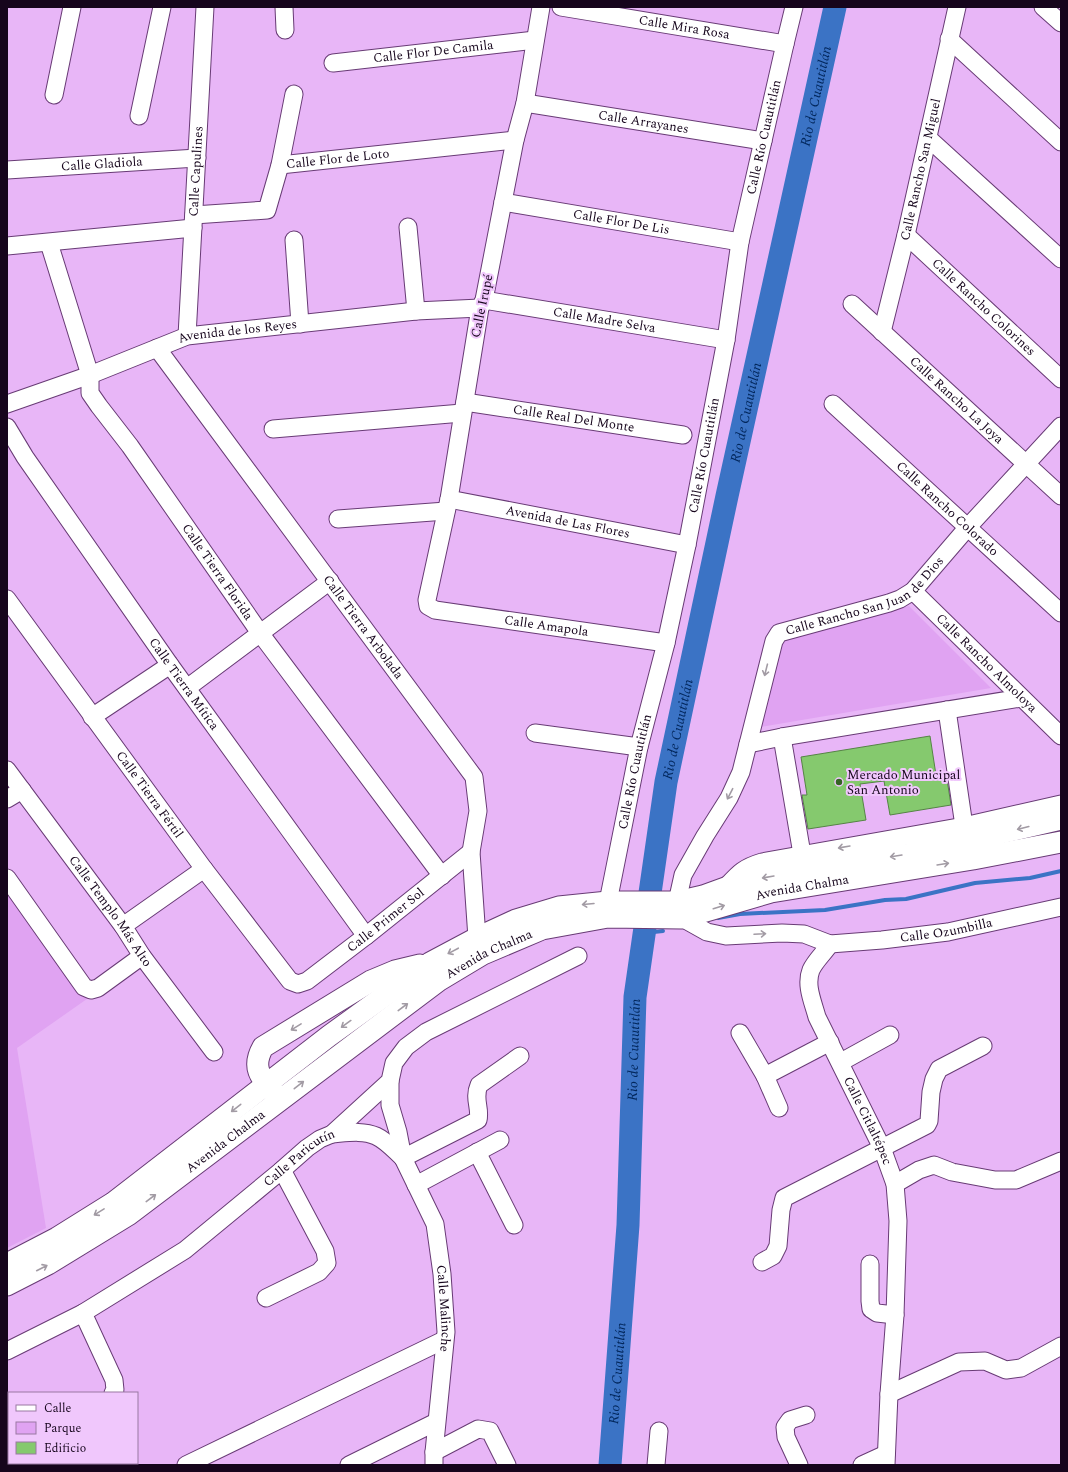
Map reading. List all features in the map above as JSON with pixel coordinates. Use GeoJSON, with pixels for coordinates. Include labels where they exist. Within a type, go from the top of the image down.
{"type":"FeatureCollection","features":[{"type":"Feature","properties":{"kind":"main road","name":"Avenida Chalma"},"geometry":{"type":"LineString","coordinates":[[7,1264],[57,1238],[113,1203],[329,1036],[430,962],[516,920],[559,907],[608,902],[664,912],[747,880],[910,854],[1061,819]]}},
{"type":"Feature","properties":{"kind":"main road","name":"Avenida Chalma"},"geometry":{"type":"LineString","coordinates":[[7,1285],[48,1264],[128,1215],[438,981],[483,954],[542,929],[608,917],[664,912],[771,892],[973,859],[1061,842]]}},
{"type":"Feature","properties":{"kind":"main road"},"geometry":{"type":"LineString","coordinates":[[280,1100],[266,1084],[258,1071],[258,1057],[263,1047],[371,981],[395,971],[430,962]]}},
{"type":"Feature","properties":{"kind":"street"},"geometry":{"type":"LineString","coordinates":[[54,95],[72,7]]}},
{"type":"Feature","properties":{"kind":"street"},"geometry":{"type":"LineString","coordinates":[[139,116],[162,7]]}},
{"type":"Feature","properties":{"kind":"street","name":"Calle Capulines"},"geometry":{"type":"LineString","coordinates":[[187,336],[205,7]]}},
{"type":"Feature","properties":{"kind":"street"},"geometry":{"type":"LineString","coordinates":[[284,7],[285,30]]}},
{"type":"Feature","properties":{"kind":"street","name":"Calle Irupé"},"geometry":{"type":"LineString","coordinates":[[428,606],[427,600],[447,505],[482,304],[515,140],[525,103],[541,7]]}},
{"type":"Feature","properties":{"kind":"street","name":"Calle Mira Rosa"},"geometry":{"type":"LineString","coordinates":[[561,7],[785,44]]}},
{"type":"Feature","properties":{"kind":"street","name":"Calle Río Cuautitlán"},"geometry":{"type":"LineString","coordinates":[[608,902],[638,747],[666,643],[686,545],[726,340],[740,242],[794,7]]}},
{"type":"Feature","properties":{"kind":"street","name":"Calle Rancho San Miguel"},"geometry":{"type":"LineString","coordinates":[[882,332],[906,235],[957,7]]}},
{"type":"Feature","properties":{"kind":"street"},"geometry":{"type":"LineString","coordinates":[[1043,7],[1061,23]]}},
{"type":"Feature","properties":{"kind":"street"},"geometry":{"type":"LineString","coordinates":[[949,39],[1061,142]]}},
{"type":"Feature","properties":{"kind":"street","name":"Calle Flor De Camila"},"geometry":{"type":"LineString","coordinates":[[333,63],[535,40]]}},
{"type":"Feature","properties":{"kind":"street"},"geometry":{"type":"LineString","coordinates":[[280,165],[294,94]]}},
{"type":"Feature","properties":{"kind":"street","name":"Calle Arrayanes"},"geometry":{"type":"LineString","coordinates":[[525,103],[763,141]]}},
{"type":"Feature","properties":{"kind":"street"},"geometry":{"type":"LineString","coordinates":[[928,138],[1061,259]]}},
{"type":"Feature","properties":{"kind":"street","name":"Calle Flor de Loto"},"geometry":{"type":"LineString","coordinates":[[193,221],[267,210],[280,165],[515,140]]}},
{"type":"Feature","properties":{"kind":"street","name":"Calle Gladiola"},"geometry":{"type":"LineString","coordinates":[[7,170],[197,158]]}},
{"type":"Feature","properties":{"kind":"street","name":"Calle Flor De Lis"},"geometry":{"type":"LineString","coordinates":[[503,202],[740,242]]}},
{"type":"Feature","properties":{"kind":"street"},"geometry":{"type":"LineString","coordinates":[[7,246],[49,243],[193,221]]}},
{"type":"Feature","properties":{"kind":"street"},"geometry":{"type":"LineString","coordinates":[[408,227],[416,311]]}},
{"type":"Feature","properties":{"kind":"street","name":"Calle Rancho Colorines"},"geometry":{"type":"LineString","coordinates":[[906,235],[1061,378]]}},
{"type":"Feature","properties":{"kind":"street"},"geometry":{"type":"LineString","coordinates":[[294,240],[300,324]]}},
{"type":"Feature","properties":{"kind":"street","name":"Calle Tierra Florida"},"geometry":{"type":"LineString","coordinates":[[49,243],[90,375],[90,393],[130,446],[260,633],[442,876]]}},
{"type":"Feature","properties":{"kind":"street","name":"Avenida de los Reyes"},"geometry":{"type":"LineString","coordinates":[[7,404],[90,375],[187,336],[482,304]]}},
{"type":"Feature","properties":{"kind":"street","name":"Calle Madre Selva"},"geometry":{"type":"LineString","coordinates":[[482,304],[726,340]]}},
{"type":"Feature","properties":{"kind":"street","name":"Calle Rancho La Joya"},"geometry":{"type":"LineString","coordinates":[[852,304],[1061,496]]}},
{"type":"Feature","properties":{"kind":"street","name":"Calle Tierra Arbolada"},"geometry":{"type":"LineString","coordinates":[[157,348],[474,777],[478,811],[470,852],[477,938]]}},
{"type":"Feature","properties":{"kind":"street","name":"Calle Rancho Colorado"},"geometry":{"type":"LineString","coordinates":[[833,404],[1061,613]]}},
{"type":"Feature","properties":{"kind":"street","name":"Calle Real Del Monte"},"geometry":{"type":"LineString","coordinates":[[273,429],[464,407],[683,435]]}},
{"type":"Feature","properties":{"kind":"street","name":"Calle Rancho San Juan de Dios"},"geometry":{"type":"LineString","coordinates":[[664,912],[705,836],[729,798],[741,772],[774,641],[779,633],[889,603],[900,599],[912,591],[968,527],[1061,426]]}},
{"type":"Feature","properties":{"kind":"street","name":"Calle Tierra Mítica"},"geometry":{"type":"LineString","coordinates":[[7,427],[25,457],[170,665],[366,936]]}},
{"type":"Feature","properties":{"kind":"street","name":"Avenida de Las Flores"},"geometry":{"type":"LineString","coordinates":[[338,519],[447,505],[686,545]]}},
{"type":"Feature","properties":{"kind":"street"},"geometry":{"type":"LineString","coordinates":[[187,688],[330,581]]}},
{"type":"Feature","properties":{"kind":"street","name":"Calle Rancho Almoloya"},"geometry":{"type":"LineString","coordinates":[[912,591],[1061,736]]}},
{"type":"Feature","properties":{"kind":"street","name":"Calle Tierra Fértil"},"geometry":{"type":"LineString","coordinates":[[7,599],[204,869],[290,981],[298,984]]}},
{"type":"Feature","properties":{"kind":"street","name":"Calle Amapola"},"geometry":{"type":"LineString","coordinates":[[428,606],[435,610],[666,643]]}},
{"type":"Feature","properties":{"kind":"street"},"geometry":{"type":"LineString","coordinates":[[92,717],[170,665]]}},
{"type":"Feature","properties":{"kind":"street"},"geometry":{"type":"LineString","coordinates":[[748,744],[782,737],[1022,698]]}},
{"type":"Feature","properties":{"kind":"street"},"geometry":{"type":"LineString","coordinates":[[947,710],[964,826]]}},
{"type":"Feature","properties":{"kind":"street"},"geometry":{"type":"LineString","coordinates":[[535,733],[638,747]]}},
{"type":"Feature","properties":{"kind":"street"},"geometry":{"type":"LineString","coordinates":[[782,737],[802,854]]}},
{"type":"Feature","properties":{"kind":"street","name":"Calle Templo Más Alto"},"geometry":{"type":"LineString","coordinates":[[7,770],[123,926],[142,956],[214,1052]]}},
{"type":"Feature","properties":{"kind":"street"},"geometry":{"type":"LineString","coordinates":[[7,800],[22,790]]}},
{"type":"Feature","properties":{"kind":"street"},"geometry":{"type":"LineString","coordinates":[[725,888],[740,872],[748,867],[762,862],[964,826],[1061,804]]}},
{"type":"Feature","properties":{"kind":"street","name":"Calle Primer Sol"},"geometry":{"type":"LineString","coordinates":[[298,984],[307,981],[366,936],[470,852]]}},
{"type":"Feature","properties":{"kind":"street"},"geometry":{"type":"LineString","coordinates":[[123,926],[204,869]]}},
{"type":"Feature","properties":{"kind":"street"},"geometry":{"type":"LineString","coordinates":[[7,878],[84,987],[91,990],[98,988],[142,956]]}},
{"type":"Feature","properties":{"kind":"street","name":"Calle Ozumbilla"},"geometry":{"type":"LineString","coordinates":[[830,944],[882,940],[948,932],[1061,907]]}},
{"type":"Feature","properties":{"kind":"street"},"geometry":{"type":"LineString","coordinates":[[664,912],[707,932],[726,936],[782,933],[804,934],[830,944]]}},
{"type":"Feature","properties":{"kind":"street","name":"Calle Citlaltépec"},"geometry":{"type":"LineString","coordinates":[[830,944],[812,970],[809,984],[818,1017],[882,1148],[895,1184],[898,1221],[895,1315],[886,1460]]}},
{"type":"Feature","properties":{"kind":"street"},"geometry":{"type":"LineString","coordinates":[[390,1081],[394,1063],[406,1047],[426,1032],[578,956]]}},
{"type":"Feature","properties":{"kind":"street"},"geometry":{"type":"LineString","coordinates":[[740,1033],[765,1076],[779,1108]]}},
{"type":"Feature","properties":{"kind":"street"},"geometry":{"type":"LineString","coordinates":[[841,1062],[890,1036]]}},
{"type":"Feature","properties":{"kind":"street"},"geometry":{"type":"LineString","coordinates":[[765,1076],[830,1042]]}},
{"type":"Feature","properties":{"kind":"street"},"geometry":{"type":"LineString","coordinates":[[762,1262],[773,1256],[778,1246],[781,1210],[784,1198],[927,1125],[930,1121],[931,1092],[934,1079],[939,1069],[983,1046]]}},
{"type":"Feature","properties":{"kind":"street"},"geometry":{"type":"LineString","coordinates":[[403,1158],[478,1120],[479,1115],[476,1092],[479,1085],[520,1056]]}},
{"type":"Feature","properties":{"kind":"street","name":"Calle Paricutín"},"geometry":{"type":"LineString","coordinates":[[7,1351],[83,1313],[185,1250],[307,1148],[320,1139],[332,1134],[390,1081]]}},
{"type":"Feature","properties":{"kind":"street","name":"Calle Malinche"},"geometry":{"type":"LineString","coordinates":[[390,1081],[390,1105],[398,1132],[403,1158],[435,1224],[442,1274],[446,1332],[436,1422],[434,1458]]}},
{"type":"Feature","properties":{"kind":"street","name":"Calle Malinche"},"geometry":{"type":"LineString","coordinates":[[332,1134],[364,1133],[376,1136],[390,1145],[403,1158]]}},
{"type":"Feature","properties":{"kind":"street"},"geometry":{"type":"LineString","coordinates":[[416,1185],[500,1140]]}},
{"type":"Feature","properties":{"kind":"street"},"geometry":{"type":"LineString","coordinates":[[477,1152],[514,1225]]}},
{"type":"Feature","properties":{"kind":"street"},"geometry":{"type":"LineString","coordinates":[[895,1184],[918,1170],[934,1165],[952,1172],[995,1180],[1016,1180],[1061,1161]]}},
{"type":"Feature","properties":{"kind":"street"},"geometry":{"type":"LineString","coordinates":[[266,1298],[319,1272],[327,1263],[325,1251],[282,1170]]}},
{"type":"Feature","properties":{"kind":"street"},"geometry":{"type":"LineString","coordinates":[[870,1264],[871,1309],[877,1312],[895,1315]]}},
{"type":"Feature","properties":{"kind":"street"},"geometry":{"type":"LineString","coordinates":[[83,1313],[114,1380],[114,1391]]}},
{"type":"Feature","properties":{"kind":"street"},"geometry":{"type":"LineString","coordinates":[[190,1463],[444,1340]]}},
{"type":"Feature","properties":{"kind":"street"},"geometry":{"type":"LineString","coordinates":[[889,1394],[959,1362],[985,1361],[1006,1370],[1021,1368],[1061,1346]]}},
{"type":"Feature","properties":{"kind":"street"},"geometry":{"type":"LineString","coordinates":[[799,1465],[786,1437],[785,1427],[790,1420],[806,1414]]}},
{"type":"Feature","properties":{"kind":"street"},"geometry":{"type":"LineString","coordinates":[[349,1465],[436,1422]]}},
{"type":"Feature","properties":{"kind":"street"},"geometry":{"type":"LineString","coordinates":[[434,1458],[478,1429],[490,1431],[506,1465]]}},
{"type":"Feature","properties":{"kind":"street"},"geometry":{"type":"LineString","coordinates":[[656,1465],[659,1431]]}},
{"type":"Feature","properties":{"kind":"street"},"geometry":{"type":"LineString","coordinates":[[862,1465],[886,1460]]}},
{"type":"Feature","properties":{"kind":"green space"},"geometry":{"type":"Polygon","coordinates":[[[909,606],[991,688],[755,728],[780,640],[909,606]]]}},
{"type":"Feature","properties":{"kind":"green space"},"geometry":{"type":"Polygon","coordinates":[[[7,878],[94,994],[17,1048],[46,1228],[7,1248],[7,878]]]}},
{"type":"Feature","properties":{"kind":"building","name":"Mercado Municipal San Antonio"},"geometry":{"type":"Polygon","coordinates":[[[930,736],[936,775],[946,773],[951,805],[890,815],[884,781],[860,784],[866,820],[808,829],[802,795],[807,795],[801,757],[930,736]]]}},
{"type":"Feature","properties":{"kind":"waterway","name":"Rio de Cuautitlán"},"geometry":{"type":"LineString","coordinates":[[610,1465],[628,1225],[635,997],[666,782],[727,496],[835,7]]}},
{"type":"Feature","properties":{"kind":"waterway"},"geometry":{"type":"LineString","coordinates":[[718,918],[740,914],[825,910],[885,900],[906,899],[975,883],[1030,878],[1061,871]]}},
{"type":"Feature","properties":{"kind":"waterway"},"geometry":{"type":"LineString","coordinates":[[644,933],[663,931]]}},
{"type":"Feature","properties":{"kind":"place","name":"Mercado Municipal San Antonio"},"geometry":{"type":"Point","coordinates":[839,782]}}]}
